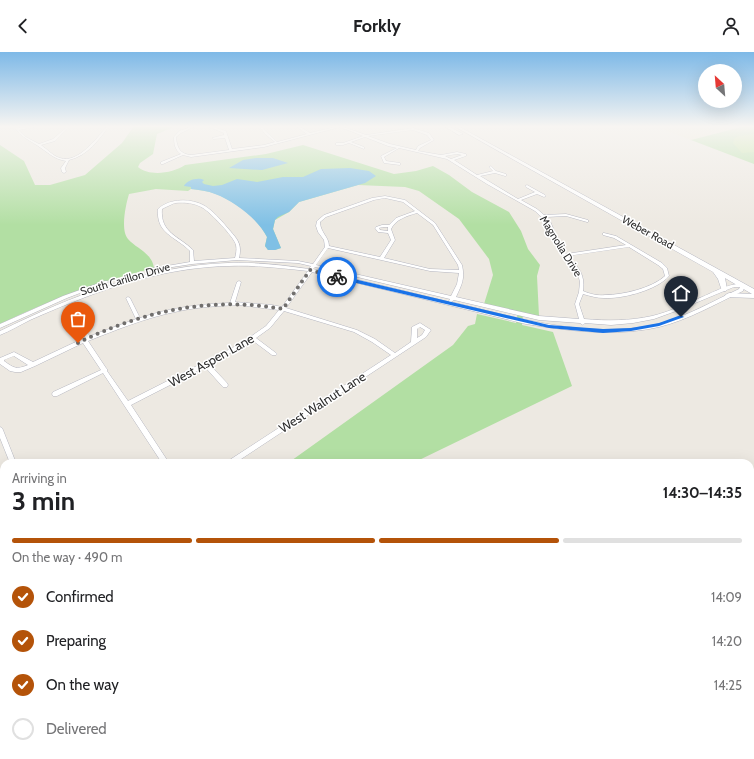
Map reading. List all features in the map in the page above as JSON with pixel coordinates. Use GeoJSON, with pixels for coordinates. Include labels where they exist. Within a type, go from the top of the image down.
{"type":"FeatureCollection","features":[{"type":"Feature","properties":{"kind":"main road","name":"Weber Road"},"geometry":{"type":"LineString","coordinates":[[508,159],[533,172],[541,174]]}},
{"type":"Feature","properties":{"kind":"main road","name":"Weber Road"},"geometry":{"type":"LineString","coordinates":[[514,159],[754,292]]}},
{"type":"Feature","properties":{"kind":"main road"},"geometry":{"type":"LineString","coordinates":[[707,265],[721,278],[726,292],[754,296]]}},
{"type":"Feature","properties":{"kind":"street"},"geometry":{"type":"LineString","coordinates":[[60,159],[71,159]]}},
{"type":"Feature","properties":{"kind":"street"},"geometry":{"type":"LineString","coordinates":[[162,163],[172,159]]}},
{"type":"Feature","properties":{"kind":"street"},"geometry":{"type":"LineString","coordinates":[[384,159],[386,162],[399,164]]}},
{"type":"Feature","properties":{"kind":"street"},"geometry":{"type":"LineString","coordinates":[[64,172],[63,168],[68,160]]}},
{"type":"Feature","properties":{"kind":"street","name":"Magnolia Drive"},"geometry":{"type":"LineString","coordinates":[[451,160],[476,176],[520,199],[543,216],[560,247],[580,274],[582,282],[581,292],[577,304],[586,330]]}},
{"type":"Feature","properties":{"kind":"street"},"geometry":{"type":"LineString","coordinates":[[491,167],[495,172],[505,176]]}},
{"type":"Feature","properties":{"kind":"street"},"geometry":{"type":"LineString","coordinates":[[476,176],[495,172]]}},
{"type":"Feature","properties":{"kind":"street"},"geometry":{"type":"LineString","coordinates":[[527,186],[536,193],[544,196]]}},
{"type":"Feature","properties":{"kind":"street"},"geometry":{"type":"LineString","coordinates":[[520,199],[536,193]]}},
{"type":"Feature","properties":{"kind":"street"},"geometry":{"type":"LineString","coordinates":[[449,304],[461,282],[462,272],[460,265],[434,224],[404,201],[385,198],[373,199],[325,216],[317,225],[327,241],[327,247],[430,270],[462,272]]}},
{"type":"Feature","properties":{"kind":"street"},"geometry":{"type":"LineString","coordinates":[[192,262],[192,251],[165,230],[160,222],[160,209],[167,204],[184,202],[203,207],[207,210],[238,244],[239,250],[237,259]]}},
{"type":"Feature","properties":{"kind":"street"},"geometry":{"type":"LineString","coordinates":[[381,259],[392,244],[393,236],[390,232],[390,226],[398,218],[418,211]]}},
{"type":"Feature","properties":{"kind":"street"},"geometry":{"type":"LineString","coordinates":[[543,216],[566,215],[587,221]]}},
{"type":"Feature","properties":{"kind":"street"},"geometry":{"type":"LineString","coordinates":[[390,226],[382,226],[377,228],[379,231],[390,232]]}},
{"type":"Feature","properties":{"kind":"street"},"geometry":{"type":"LineString","coordinates":[[581,292],[596,296],[611,297],[639,290],[665,280],[668,272],[665,268],[615,237],[604,234]]}},
{"type":"Feature","properties":{"kind":"street"},"geometry":{"type":"LineString","coordinates":[[566,255],[629,246]]}},
{"type":"Feature","properties":{"kind":"street","name":"West Aspen Lane"},"geometry":{"type":"LineString","coordinates":[[128,404],[206,364],[253,338],[268,327],[283,309],[327,247]]}},
{"type":"Feature","properties":{"kind":"street","name":"South Carillon Drive"},"geometry":{"type":"LineString","coordinates":[[0,326],[65,297],[144,271],[192,262],[237,259],[277,260],[539,318],[611,323],[654,317],[726,292],[741,290],[743,286]]}},
{"type":"Feature","properties":{"kind":"street","name":"South Carillon Drive"},"geometry":{"type":"LineString","coordinates":[[0,333],[81,296],[120,282],[193,267],[248,263],[278,264],[312,268],[449,304],[526,322],[586,330],[631,330],[659,324],[681,317],[726,292]]}},
{"type":"Feature","properties":{"kind":"street"},"geometry":{"type":"LineString","coordinates":[[232,304],[239,282]]}},
{"type":"Feature","properties":{"kind":"street"},"geometry":{"type":"LineString","coordinates":[[128,298],[138,319]]}},
{"type":"Feature","properties":{"kind":"street"},"geometry":{"type":"LineString","coordinates":[[33,365],[14,354],[2,359],[1,362],[14,372],[33,365],[86,339],[138,319],[196,306],[232,304],[283,309],[356,330],[368,336],[394,355]]}},
{"type":"Feature","properties":{"kind":"street"},"geometry":{"type":"LineString","coordinates":[[73,321],[163,459]]}},
{"type":"Feature","properties":{"kind":"street"},"geometry":{"type":"LineString","coordinates":[[253,338],[274,354]]}},
{"type":"Feature","properties":{"kind":"street","name":"West Walnut Lane"},"geometry":{"type":"LineString","coordinates":[[236,459],[414,342]]}},
{"type":"Feature","properties":{"kind":"street"},"geometry":{"type":"LineString","coordinates":[[206,364],[225,385]]}},
{"type":"Feature","properties":{"kind":"street"},"geometry":{"type":"LineString","coordinates":[[55,394],[105,370]]}},
{"type":"Feature","properties":{"kind":"street"},"geometry":{"type":"LineString","coordinates":[[0,430],[11,459]]}},
{"type":"Feature","properties":{"kind":"green space"},"geometry":{"type":"Polygon","coordinates":[[[0,159],[21,159],[24,161],[35,185],[50,185],[85,175],[104,159],[146,159],[140,163],[138,167],[155,173],[168,172],[185,165],[229,159],[347,159],[394,174],[416,171],[433,166],[449,175],[472,192],[509,212],[521,231],[528,249],[540,265],[537,276],[539,316],[523,313],[522,325],[553,332],[572,386],[421,459],[294,459],[453,345],[468,326],[475,324],[477,314],[516,323],[518,312],[484,304],[493,275],[489,259],[459,219],[419,191],[405,187],[358,185],[299,202],[289,212],[275,220],[273,229],[281,248],[275,250],[268,250],[265,246],[267,237],[258,223],[245,211],[223,197],[207,191],[191,189],[188,191],[156,189],[129,194],[124,217],[124,230],[128,239],[147,255],[153,263],[154,268],[114,279],[76,292],[0,324],[0,159]]]}},
{"type":"Feature","properties":{"kind":"green space"},"geometry":{"type":"Polygon","coordinates":[[[741,159],[754,159],[754,164],[741,159]]]}},
{"type":"Feature","properties":{"kind":"water"},"geometry":{"type":"Polygon","coordinates":[[[276,159],[288,163],[262,170],[229,168],[243,160],[276,159]]]}},
{"type":"Feature","properties":{"kind":"water"},"geometry":{"type":"Polygon","coordinates":[[[350,168],[369,171],[376,176],[365,183],[299,202],[289,212],[278,217],[275,220],[273,229],[281,248],[275,250],[268,250],[265,246],[267,237],[263,230],[245,211],[222,197],[184,186],[188,182],[196,179],[202,179],[204,180],[202,182],[204,184],[213,186],[222,185],[237,179],[257,182],[283,177],[303,177],[321,169],[350,168]]]}},
{"type":"Feature","properties":{"kind":"way so far"},"geometry":{"type":"LineString","coordinates":[[78,343],[110,328],[133,320],[186,307],[236,304],[283,309],[310,270],[337,277]]}},
{"type":"Feature","properties":{"kind":"route"},"geometry":{"type":"LineString","coordinates":[[337,277],[549,327],[603,331],[631,330],[659,324],[681,317]]}}]}
